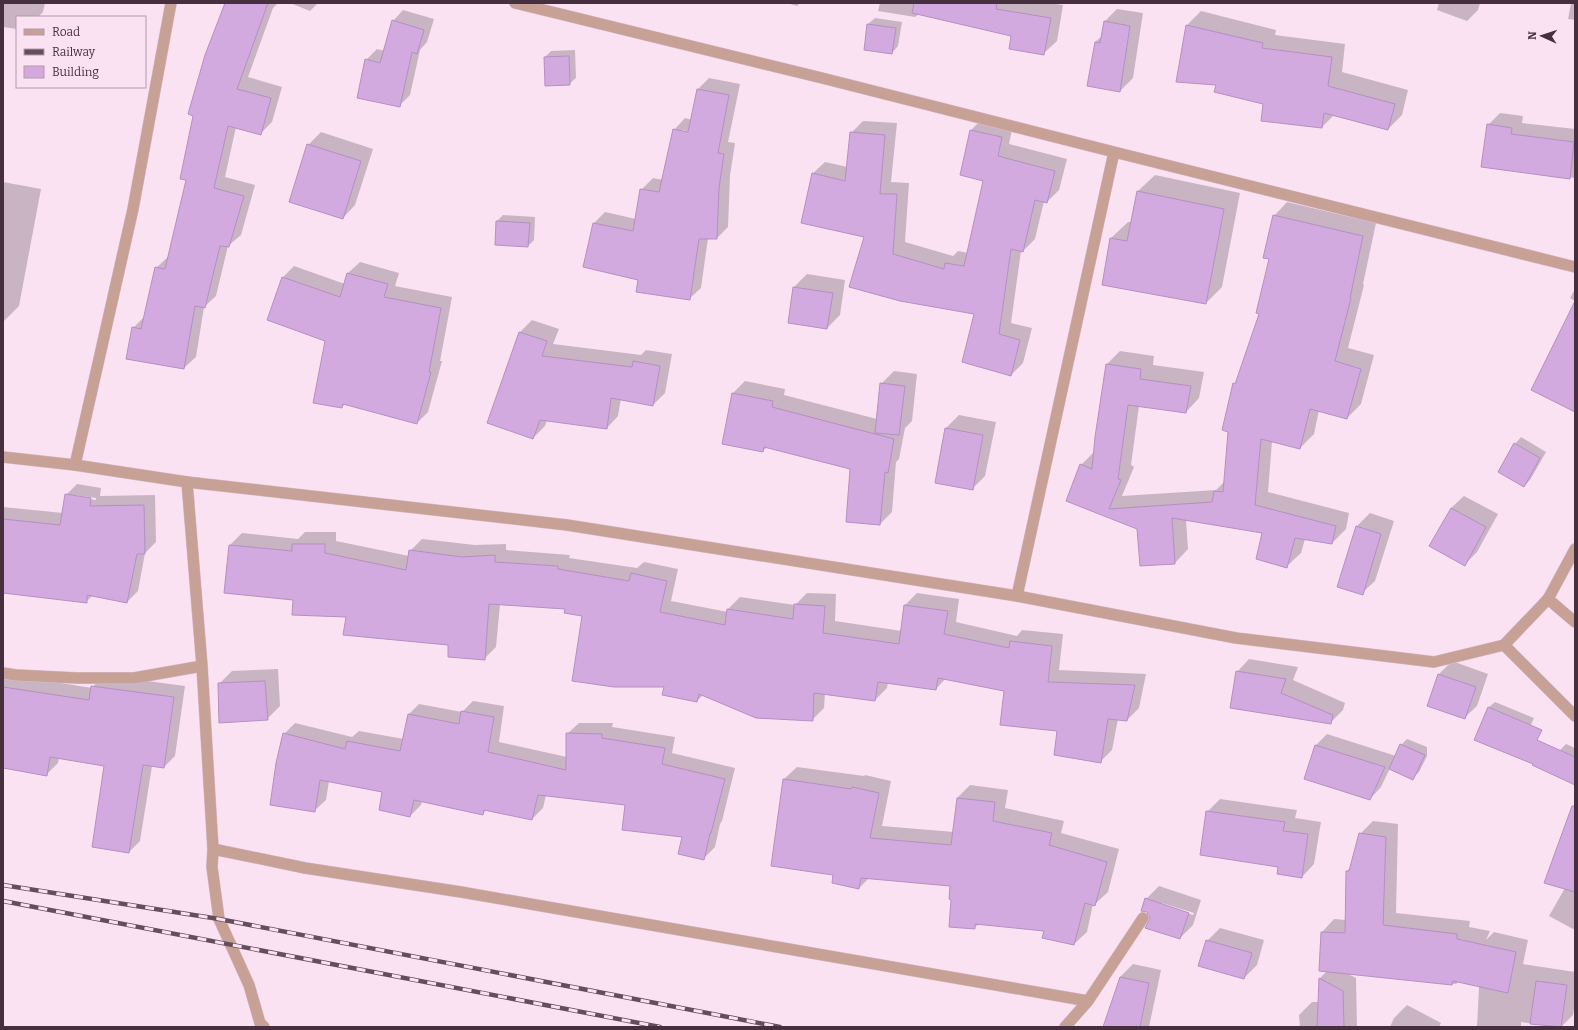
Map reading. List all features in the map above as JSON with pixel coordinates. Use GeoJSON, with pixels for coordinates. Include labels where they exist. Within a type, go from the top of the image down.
{"type":"FeatureCollection","features":[{"type":"Feature","properties":{"kind":"street"},"geometry":{"type":"LineString","coordinates":[[75,465],[133,209],[171,3]]}},
{"type":"Feature","properties":{"kind":"street"},"geometry":{"type":"LineString","coordinates":[[515,3],[822,78],[1575,267]]}},
{"type":"Feature","properties":{"kind":"street"},"geometry":{"type":"LineString","coordinates":[[1017,596],[1114,152]]}},
{"type":"Feature","properties":{"kind":"street"},"geometry":{"type":"LineString","coordinates":[[3,457],[75,465],[187,482],[567,525],[1017,596],[1236,638],[1434,662],[1504,645],[1548,599],[1575,549]]}},
{"type":"Feature","properties":{"kind":"street"},"geometry":{"type":"LineString","coordinates":[[187,482],[202,666],[213,849],[212,867],[218,919],[249,985],[260,1023],[264,1027]]}},
{"type":"Feature","properties":{"kind":"street"},"geometry":{"type":"LineString","coordinates":[[1548,599],[1575,622]]}},
{"type":"Feature","properties":{"kind":"street"},"geometry":{"type":"LineString","coordinates":[[1504,645],[1575,716]]}},
{"type":"Feature","properties":{"kind":"street"},"geometry":{"type":"LineString","coordinates":[[3,673],[62,677],[134,678],[202,666]]}},
{"type":"Feature","properties":{"kind":"street"},"geometry":{"type":"LineString","coordinates":[[213,849],[305,868],[461,892],[1088,1001]]}},
{"type":"Feature","properties":{"kind":"street"},"geometry":{"type":"LineString","coordinates":[[1065,1027],[1088,1001],[1143,918]]}},
{"type":"Feature","properties":{"kind":"building"},"geometry":{"type":"Polygon","coordinates":[[[225,3],[268,3],[237,89],[271,98],[261,135],[228,126],[214,188],[244,196],[229,247],[220,246],[205,308],[195,306],[184,369],[126,359],[132,327],[141,329],[155,267],[165,269],[186,180],[180,179],[193,116],[188,114],[205,55],[225,3]]]}},
{"type":"Feature","properties":{"kind":"building"},"geometry":{"type":"Polygon","coordinates":[[[914,3],[997,3],[996,9],[1051,18],[1044,55],[1009,49],[1011,36],[912,13],[914,3]]]}},
{"type":"Feature","properties":{"kind":"building"},"geometry":{"type":"Polygon","coordinates":[[[392,20],[424,30],[417,54],[412,52],[400,107],[357,98],[365,59],[380,63],[392,20]]]}},
{"type":"Feature","properties":{"kind":"building"},"geometry":{"type":"Polygon","coordinates":[[[1104,21],[1130,26],[1120,92],[1087,86],[1095,42],[1100,43],[1104,21]]]}},
{"type":"Feature","properties":{"kind":"building"},"geometry":{"type":"Polygon","coordinates":[[[867,24],[896,28],[892,54],[864,50],[867,24]]]}},
{"type":"Feature","properties":{"kind":"building"},"geometry":{"type":"Polygon","coordinates":[[[1186,25],[1263,43],[1262,48],[1332,57],[1328,86],[1395,104],[1388,130],[1324,113],[1322,128],[1261,121],[1263,104],[1214,92],[1216,85],[1176,82],[1186,25]]]}},
{"type":"Feature","properties":{"kind":"building"},"geometry":{"type":"Polygon","coordinates":[[[569,56],[570,85],[545,86],[544,57],[569,56]]]}},
{"type":"Feature","properties":{"kind":"building"},"geometry":{"type":"Polygon","coordinates":[[[697,89],[729,95],[718,153],[724,154],[719,188],[717,239],[699,239],[690,300],[636,292],[638,280],[583,267],[593,223],[633,231],[640,189],[659,192],[673,129],[688,132],[697,89]]]}},
{"type":"Feature","properties":{"kind":"building"},"geometry":{"type":"Polygon","coordinates":[[[1487,124],[1512,128],[1511,134],[1574,142],[1570,179],[1481,167],[1487,124]]]}},
{"type":"Feature","properties":{"kind":"building"},"geometry":{"type":"Polygon","coordinates":[[[970,130],[1002,137],[998,156],[1055,171],[1047,203],[1035,200],[1023,252],[1011,249],[999,334],[1020,340],[1011,376],[962,362],[974,314],[900,301],[849,287],[864,237],[801,223],[812,173],[845,181],[850,132],[885,135],[880,194],[897,194],[893,254],[944,269],[945,263],[964,266],[983,181],[960,175],[970,130]]]}},
{"type":"Feature","properties":{"kind":"building"},"geometry":{"type":"Polygon","coordinates":[[[307,144],[361,161],[343,219],[289,202],[307,144]]]}},
{"type":"Feature","properties":{"kind":"building"},"geometry":{"type":"Polygon","coordinates":[[[1137,191],[1224,209],[1206,304],[1102,285],[1110,238],[1127,241],[1137,191]]]}},
{"type":"Feature","properties":{"kind":"building"},"geometry":{"type":"Polygon","coordinates":[[[1273,215],[1363,236],[1351,298],[1335,361],[1361,369],[1347,419],[1310,409],[1300,449],[1261,439],[1255,505],[1336,526],[1332,544],[1295,538],[1287,568],[1256,559],[1262,533],[1172,518],[1175,564],[1140,566],[1137,529],[1066,501],[1080,464],[1092,469],[1095,437],[1106,364],[1141,369],[1140,379],[1191,386],[1186,413],[1128,405],[1118,479],[1121,480],[1109,509],[1212,502],[1214,491],[1223,492],[1228,432],[1222,430],[1233,383],[1235,384],[1259,314],[1256,313],[1269,259],[1263,258],[1273,215]]]}},
{"type":"Feature","properties":{"kind":"building"},"geometry":{"type":"Polygon","coordinates":[[[496,221],[530,223],[528,247],[495,245],[496,221]]]}},
{"type":"Feature","properties":{"kind":"building"},"geometry":{"type":"Polygon","coordinates":[[[347,273],[388,284],[384,297],[441,308],[429,372],[431,372],[417,424],[343,404],[342,408],[313,403],[325,341],[267,320],[282,277],[340,297],[347,273]]]}},
{"type":"Feature","properties":{"kind":"building"},"geometry":{"type":"Polygon","coordinates":[[[793,287],[833,293],[827,329],[788,323],[793,287]]]}},
{"type":"Feature","properties":{"kind":"building"},"geometry":{"type":"Polygon","coordinates":[[[1575,301],[1575,412],[1531,390],[1575,301]]]}},
{"type":"Feature","properties":{"kind":"building"},"geometry":{"type":"Polygon","coordinates":[[[519,332],[547,341],[542,356],[632,367],[633,361],[660,366],[653,406],[611,398],[607,429],[540,420],[533,439],[487,423],[519,332]]]}},
{"type":"Feature","properties":{"kind":"building"},"geometry":{"type":"Polygon","coordinates":[[[880,383],[905,386],[899,435],[875,433],[880,383]]]}},
{"type":"Feature","properties":{"kind":"building"},"geometry":{"type":"Polygon","coordinates":[[[732,393],[773,401],[772,407],[894,439],[888,473],[885,472],[880,525],[846,522],[850,469],[764,447],[763,452],[722,444],[732,393]]]}},
{"type":"Feature","properties":{"kind":"building"},"geometry":{"type":"Polygon","coordinates":[[[945,428],[983,435],[973,490],[935,483],[945,428]]]}},
{"type":"Feature","properties":{"kind":"building"},"geometry":{"type":"Polygon","coordinates":[[[1514,443],[1540,458],[1524,487],[1498,472],[1514,443]]]}},
{"type":"Feature","properties":{"kind":"building"},"geometry":{"type":"Polygon","coordinates":[[[65,494],[91,498],[90,506],[144,505],[145,554],[137,554],[127,603],[87,595],[87,603],[3,593],[3,519],[60,525],[65,494]]]}},
{"type":"Feature","properties":{"kind":"building"},"geometry":{"type":"Polygon","coordinates":[[[1451,508],[1486,527],[1465,566],[1429,546],[1451,508]]]}},
{"type":"Feature","properties":{"kind":"building"},"geometry":{"type":"Polygon","coordinates":[[[1356,526],[1381,534],[1363,595],[1337,587],[1356,526]]]}},
{"type":"Feature","properties":{"kind":"building"},"geometry":{"type":"Polygon","coordinates":[[[292,544],[325,544],[325,553],[406,570],[409,550],[462,557],[495,555],[495,562],[558,566],[558,569],[629,581],[631,573],[667,581],[660,612],[725,625],[727,609],[793,619],[794,604],[825,606],[823,633],[899,644],[904,605],[948,611],[944,634],[1009,648],[1010,641],[1052,646],[1048,682],[1135,685],[1127,721],[1108,719],[1101,763],[1054,755],[1057,731],[1000,725],[1004,691],[938,678],[936,690],[878,682],[875,701],[814,693],[813,721],[756,718],[699,694],[697,702],[662,695],[664,687],[614,687],[572,681],[582,616],[564,613],[565,609],[489,604],[485,660],[448,657],[448,645],[343,635],[346,617],[292,615],[293,600],[224,593],[229,545],[292,551],[292,544]]]}},
{"type":"Feature","properties":{"kind":"building"},"geometry":{"type":"Polygon","coordinates":[[[1236,671],[1286,679],[1281,693],[1333,715],[1331,724],[1230,708],[1236,671]]]}},
{"type":"Feature","properties":{"kind":"building"},"geometry":{"type":"Polygon","coordinates":[[[1438,674],[1476,687],[1465,719],[1427,706],[1438,674]]]}},
{"type":"Feature","properties":{"kind":"building"},"geometry":{"type":"Polygon","coordinates":[[[265,681],[268,720],[219,723],[218,683],[265,681]]]}},
{"type":"Feature","properties":{"kind":"building"},"geometry":{"type":"Polygon","coordinates":[[[91,686],[174,697],[164,768],[143,765],[129,853],[92,847],[104,766],[50,757],[47,776],[3,768],[3,687],[89,700],[91,686]]]}},
{"type":"Feature","properties":{"kind":"building"},"geometry":{"type":"Polygon","coordinates":[[[1488,707],[1542,730],[1537,740],[1575,757],[1575,785],[1532,765],[1533,764],[1474,740],[1488,707]]]}},
{"type":"Feature","properties":{"kind":"building"},"geometry":{"type":"Polygon","coordinates":[[[461,711],[494,717],[488,752],[566,770],[566,733],[602,734],[602,738],[665,748],[662,764],[725,779],[704,860],[678,854],[682,837],[622,830],[625,805],[538,795],[532,820],[484,810],[483,815],[414,800],[410,817],[379,810],[382,792],[320,780],[315,812],[270,805],[276,763],[283,733],[345,749],[347,741],[400,751],[408,714],[459,724],[461,711]]]}},
{"type":"Feature","properties":{"kind":"building"},"geometry":{"type":"Polygon","coordinates":[[[1400,744],[1425,755],[1413,780],[1389,769],[1400,744]]]}},
{"type":"Feature","properties":{"kind":"building"},"geometry":{"type":"Polygon","coordinates":[[[1315,745],[1385,767],[1370,800],[1304,779],[1315,745]]]}},
{"type":"Feature","properties":{"kind":"building"},"geometry":{"type":"Polygon","coordinates":[[[783,779],[851,789],[852,787],[879,793],[870,838],[951,845],[957,798],[995,802],[993,821],[1052,833],[1049,845],[1107,862],[1095,906],[1085,903],[1074,945],[1042,938],[1044,931],[975,924],[975,929],[949,927],[951,900],[949,899],[950,886],[861,878],[859,889],[832,883],[833,875],[771,866],[783,779]]]}},
{"type":"Feature","properties":{"kind":"building"},"geometry":{"type":"Polygon","coordinates":[[[1572,806],[1575,806],[1575,892],[1544,883],[1572,806]]]}},
{"type":"Feature","properties":{"kind":"building"},"geometry":{"type":"Polygon","coordinates":[[[1206,811],[1285,822],[1283,831],[1308,834],[1302,878],[1277,874],[1278,867],[1200,855],[1206,811]]]}},
{"type":"Feature","properties":{"kind":"building"},"geometry":{"type":"Polygon","coordinates":[[[1359,833],[1386,837],[1383,925],[1457,934],[1457,939],[1516,952],[1508,993],[1453,981],[1452,985],[1319,971],[1321,932],[1345,933],[1346,871],[1349,871],[1359,833]]]}},
{"type":"Feature","properties":{"kind":"building"},"geometry":{"type":"Polygon","coordinates":[[[1145,898],[1189,913],[1180,939],[1145,928],[1150,918],[1147,912],[1141,911],[1145,898]]]}},
{"type":"Feature","properties":{"kind":"building"},"geometry":{"type":"Polygon","coordinates":[[[1206,940],[1252,953],[1244,979],[1198,966],[1206,940]]]}},
{"type":"Feature","properties":{"kind":"building"},"geometry":{"type":"Polygon","coordinates":[[[1120,977],[1149,983],[1140,1027],[1103,1027],[1120,977]]]}},
{"type":"Feature","properties":{"kind":"building"},"geometry":{"type":"Polygon","coordinates":[[[1319,978],[1343,991],[1344,1027],[1317,1027],[1319,978]]]}},
{"type":"Feature","properties":{"kind":"building"},"geometry":{"type":"Polygon","coordinates":[[[1536,981],[1567,985],[1561,1027],[1530,1024],[1536,981]]]}},
{"type":"Feature","properties":{"kind":"railway"},"geometry":{"type":"LineString","coordinates":[[3,885],[219,919],[780,1027]]}},
{"type":"Feature","properties":{"kind":"railway"},"geometry":{"type":"LineString","coordinates":[[3,901],[660,1027]]}}]}
